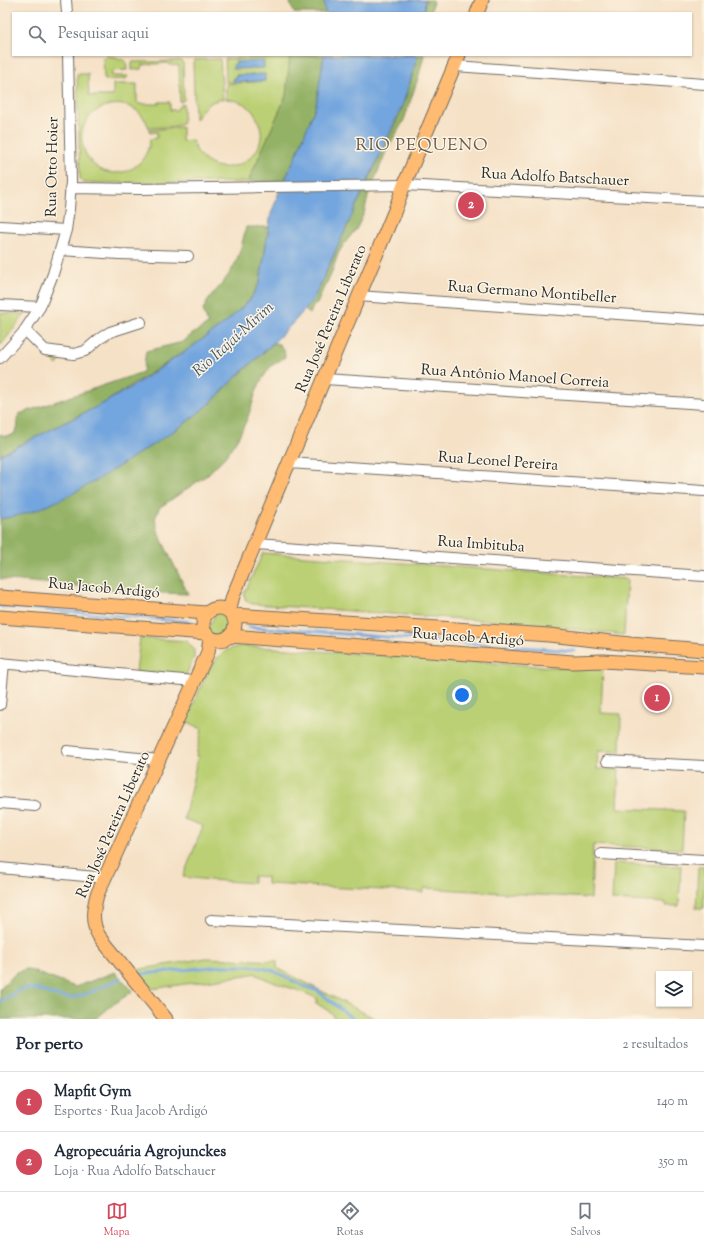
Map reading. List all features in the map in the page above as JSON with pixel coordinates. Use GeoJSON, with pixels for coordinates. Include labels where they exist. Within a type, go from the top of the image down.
{"type":"FeatureCollection","features":[{"type":"Feature","properties":{"kind":"main road"},"geometry":{"type":"LineString","coordinates":[[477,12],[482,0]]}},
{"type":"Feature","properties":{"kind":"main road","name":"Rua José Pereira Liberato"},"geometry":{"type":"LineString","coordinates":[[227,611],[457,61]]}},
{"type":"Feature","properties":{"kind":"main road","name":"Rua Jacob Ardigó"},"geometry":{"type":"LineString","coordinates":[[0,597],[206,613]]}},
{"type":"Feature","properties":{"kind":"main road"},"geometry":{"type":"LineString","coordinates":[[214,608],[227,611],[235,624],[233,632],[216,637],[202,626],[206,613],[214,608]]}},
{"type":"Feature","properties":{"kind":"main road","name":"Rua Jacob Ardigó"},"geometry":{"type":"LineString","coordinates":[[227,611],[550,635],[630,644],[704,650]]}},
{"type":"Feature","properties":{"kind":"main road","name":"Rua Jacob Ardigó"},"geometry":{"type":"LineString","coordinates":[[0,617],[216,637],[573,662],[603,661],[704,667]]}},
{"type":"Feature","properties":{"kind":"main road","name":"Rua José Pereira Liberato"},"geometry":{"type":"LineString","coordinates":[[166,1019],[95,929],[93,920],[95,904],[97,895],[194,681],[216,637]]}},
{"type":"Feature","properties":{"kind":"street"},"geometry":{"type":"LineString","coordinates":[[66,0],[67,12]]}},
{"type":"Feature","properties":{"kind":"street","name":"Rua Otto Hoier"},"geometry":{"type":"LineString","coordinates":[[0,358],[25,330],[40,307],[61,250],[66,230],[70,188],[68,56]]}},
{"type":"Feature","properties":{"kind":"street"},"geometry":{"type":"LineString","coordinates":[[457,61],[704,84]]}},
{"type":"Feature","properties":{"kind":"street","name":"Rua Adolfo Batschauer"},"geometry":{"type":"LineString","coordinates":[[70,188],[140,190],[404,185],[704,201]]}},
{"type":"Feature","properties":{"kind":"street"},"geometry":{"type":"LineString","coordinates":[[0,226],[66,230]]}},
{"type":"Feature","properties":{"kind":"street"},"geometry":{"type":"LineString","coordinates":[[61,250],[119,254],[188,256]]}},
{"type":"Feature","properties":{"kind":"street","name":"Rua Germano Montibeller"},"geometry":{"type":"LineString","coordinates":[[358,296],[704,320]]}},
{"type":"Feature","properties":{"kind":"street"},"geometry":{"type":"LineString","coordinates":[[0,305],[40,307]]}},
{"type":"Feature","properties":{"kind":"street"},"geometry":{"type":"LineString","coordinates":[[25,330],[45,350],[74,354],[85,351],[110,332],[141,322]]}},
{"type":"Feature","properties":{"kind":"street","name":"Rua Antônio Manoel Correia"},"geometry":{"type":"LineString","coordinates":[[324,379],[704,404]]}},
{"type":"Feature","properties":{"kind":"street","name":"Rua Leonel Pereira"},"geometry":{"type":"LineString","coordinates":[[289,463],[704,491]]}},
{"type":"Feature","properties":{"kind":"street","name":"Rua Imbituba"},"geometry":{"type":"LineString","coordinates":[[256,544],[704,576]]}},
{"type":"Feature","properties":{"kind":"street"},"geometry":{"type":"LineString","coordinates":[[0,705],[2,663],[194,681]]}},
{"type":"Feature","properties":{"kind":"street"},"geometry":{"type":"LineString","coordinates":[[67,751],[159,760]]}},
{"type":"Feature","properties":{"kind":"street"},"geometry":{"type":"LineString","coordinates":[[607,761],[704,766]]}},
{"type":"Feature","properties":{"kind":"street"},"geometry":{"type":"LineString","coordinates":[[0,802],[35,806]]}},
{"type":"Feature","properties":{"kind":"street"},"geometry":{"type":"LineString","coordinates":[[601,854],[704,860]]}},
{"type":"Feature","properties":{"kind":"street"},"geometry":{"type":"LineString","coordinates":[[0,868],[106,878]]}},
{"type":"Feature","properties":{"kind":"street"},"geometry":{"type":"LineString","coordinates":[[211,920],[704,946]]}},
{"type":"Feature","properties":{"kind":"green space"},"geometry":{"type":"Polygon","coordinates":[[[289,0],[324,0],[325,12],[294,12],[289,0]]]}},
{"type":"Feature","properties":{"kind":"green space"},"geometry":{"type":"Polygon","coordinates":[[[425,0],[433,0],[431,12],[424,12],[425,0]]]}},
{"type":"Feature","properties":{"kind":"green space"},"geometry":{"type":"Polygon","coordinates":[[[105,56],[115,57],[126,61],[127,70],[112,71],[112,76],[128,76],[126,79],[105,80],[103,58],[105,56]]]}},
{"type":"Feature","properties":{"kind":"green space"},"geometry":{"type":"Polygon","coordinates":[[[290,56],[324,56],[316,105],[296,156],[284,181],[248,182],[286,96],[290,56]]]}},
{"type":"Feature","properties":{"kind":"green space"},"geometry":{"type":"Polygon","coordinates":[[[418,56],[424,56],[404,120],[386,152],[369,193],[364,213],[357,228],[338,254],[330,277],[317,304],[314,304],[310,314],[305,310],[320,287],[347,225],[404,104],[418,56]]]}},
{"type":"Feature","properties":{"kind":"green space"},"geometry":{"type":"Polygon","coordinates":[[[290,57],[286,96],[248,182],[83,183],[80,178],[77,74],[88,74],[89,96],[113,96],[113,84],[137,84],[137,102],[139,104],[159,104],[159,102],[170,102],[170,110],[177,110],[183,103],[183,123],[177,126],[149,128],[141,114],[130,107],[117,104],[104,107],[93,114],[85,124],[82,137],[87,156],[94,165],[100,169],[115,173],[130,170],[142,160],[146,154],[150,139],[157,138],[157,132],[150,133],[149,130],[182,127],[182,141],[192,140],[201,156],[213,165],[227,167],[240,164],[252,156],[259,145],[261,131],[255,115],[250,108],[235,100],[226,99],[226,84],[265,81],[236,75],[236,78],[233,78],[234,82],[226,82],[225,59],[290,57]]]}},
{"type":"Feature","properties":{"kind":"green space"},"geometry":{"type":"Polygon","coordinates":[[[220,59],[223,99],[214,101],[206,106],[195,120],[193,62],[195,60],[220,59]]]}},
{"type":"Feature","properties":{"kind":"green space"},"geometry":{"type":"Polygon","coordinates":[[[182,61],[184,100],[180,102],[179,65],[169,65],[168,63],[142,65],[141,69],[132,70],[132,62],[182,61]]]}},
{"type":"Feature","properties":{"kind":"green space"},"geometry":{"type":"Polygon","coordinates":[[[246,227],[269,227],[260,282],[250,300],[225,323],[193,346],[104,403],[0,455],[0,434],[5,436],[13,435],[18,427],[17,419],[19,414],[143,372],[146,351],[183,342],[208,324],[203,310],[208,301],[231,272],[239,253],[246,227]]]}},
{"type":"Feature","properties":{"kind":"green space"},"geometry":{"type":"Polygon","coordinates":[[[0,313],[25,314],[1,345],[0,344],[0,313]]]}},
{"type":"Feature","properties":{"kind":"green space"},"geometry":{"type":"Polygon","coordinates":[[[274,343],[279,344],[284,350],[285,357],[271,366],[262,379],[257,389],[248,417],[239,436],[225,457],[207,475],[159,508],[155,519],[159,534],[188,594],[137,592],[0,579],[0,519],[9,517],[110,472],[181,426],[211,403],[234,379],[274,343]]]}},
{"type":"Feature","properties":{"kind":"green space"},"geometry":{"type":"Polygon","coordinates":[[[44,352],[63,357],[57,365],[44,352]]]}},
{"type":"Feature","properties":{"kind":"green space"},"geometry":{"type":"Polygon","coordinates":[[[263,553],[627,579],[624,635],[533,624],[252,604],[245,599],[244,594],[263,553]]]}},
{"type":"Feature","properties":{"kind":"green space"},"geometry":{"type":"Polygon","coordinates":[[[218,610],[226,611],[230,616],[221,637],[215,636],[207,629],[218,610]]]}},
{"type":"Feature","properties":{"kind":"green space"},"geometry":{"type":"Polygon","coordinates":[[[140,638],[187,641],[194,650],[194,658],[186,675],[136,672],[140,638]]]}},
{"type":"Feature","properties":{"kind":"green space"},"geometry":{"type":"Polygon","coordinates":[[[243,646],[569,668],[603,667],[601,713],[621,714],[620,752],[598,751],[597,769],[619,770],[617,808],[684,811],[682,849],[593,845],[591,899],[424,888],[423,892],[267,884],[267,877],[253,876],[253,883],[183,877],[203,826],[184,819],[198,756],[196,756],[202,729],[186,721],[207,674],[217,658],[228,650],[243,646]]]}},
{"type":"Feature","properties":{"kind":"green space"},"geometry":{"type":"Polygon","coordinates":[[[614,863],[681,866],[679,906],[666,906],[666,903],[612,900],[614,863]]]}},
{"type":"Feature","properties":{"kind":"green space"},"geometry":{"type":"Polygon","coordinates":[[[698,867],[704,867],[704,908],[696,908],[698,867]]]}},
{"type":"Feature","properties":{"kind":"green space"},"geometry":{"type":"Polygon","coordinates":[[[206,958],[277,961],[277,968],[376,1019],[337,1019],[333,1017],[333,1014],[316,1003],[318,999],[269,981],[254,973],[151,989],[136,970],[206,958]]]}},
{"type":"Feature","properties":{"kind":"green space"},"geometry":{"type":"Polygon","coordinates":[[[27,969],[75,987],[115,972],[133,991],[96,1019],[0,1019],[0,988],[17,972],[27,969]]]}},
{"type":"Feature","properties":{"kind":"water"},"geometry":{"type":"Polygon","coordinates":[[[324,0],[425,0],[424,12],[325,12],[324,0]]]}},
{"type":"Feature","properties":{"kind":"water","name":"Rio Itajaí-Mirim"},"geometry":{"type":"Polygon","coordinates":[[[324,56],[418,56],[403,104],[314,298],[306,309],[268,348],[234,378],[217,397],[194,417],[177,429],[74,493],[38,509],[0,519],[0,455],[104,403],[133,386],[225,323],[250,300],[260,282],[271,214],[316,105],[324,56]]]}},
{"type":"Feature","properties":{"kind":"water"},"geometry":{"type":"Polygon","coordinates":[[[264,61],[264,68],[233,69],[233,65],[236,65],[235,62],[264,61]]]}},
{"type":"Feature","properties":{"kind":"water"},"geometry":{"type":"Polygon","coordinates":[[[265,74],[265,81],[234,82],[233,78],[236,78],[236,75],[265,74]]]}},
{"type":"Feature","properties":{"kind":"waterway"},"geometry":{"type":"LineString","coordinates":[[0,606],[191,622]]}},
{"type":"Feature","properties":{"kind":"waterway"},"geometry":{"type":"LineString","coordinates":[[249,627],[575,651]]}},
{"type":"Feature","properties":{"kind":"waterway"},"geometry":{"type":"LineString","coordinates":[[141,974],[222,966],[251,966],[272,970],[303,986],[318,991],[353,1019]]}},
{"type":"Feature","properties":{"kind":"waterway"},"geometry":{"type":"LineString","coordinates":[[0,1002],[20,990],[30,988],[55,996],[69,998],[80,996],[121,978]]}},
{"type":"Feature","properties":{"kind":"place","name":"Agropecuária Agrojunckes"},"geometry":{"type":"Point","coordinates":[471,205]}},
{"type":"Feature","properties":{"kind":"place","name":"Mapfit Gym"},"geometry":{"type":"Point","coordinates":[657,698]}},
{"type":"Feature","properties":{"kind":"district","name":"RIO PEQUENO"},"geometry":{"type":"Point","coordinates":[422,146]}}]}
